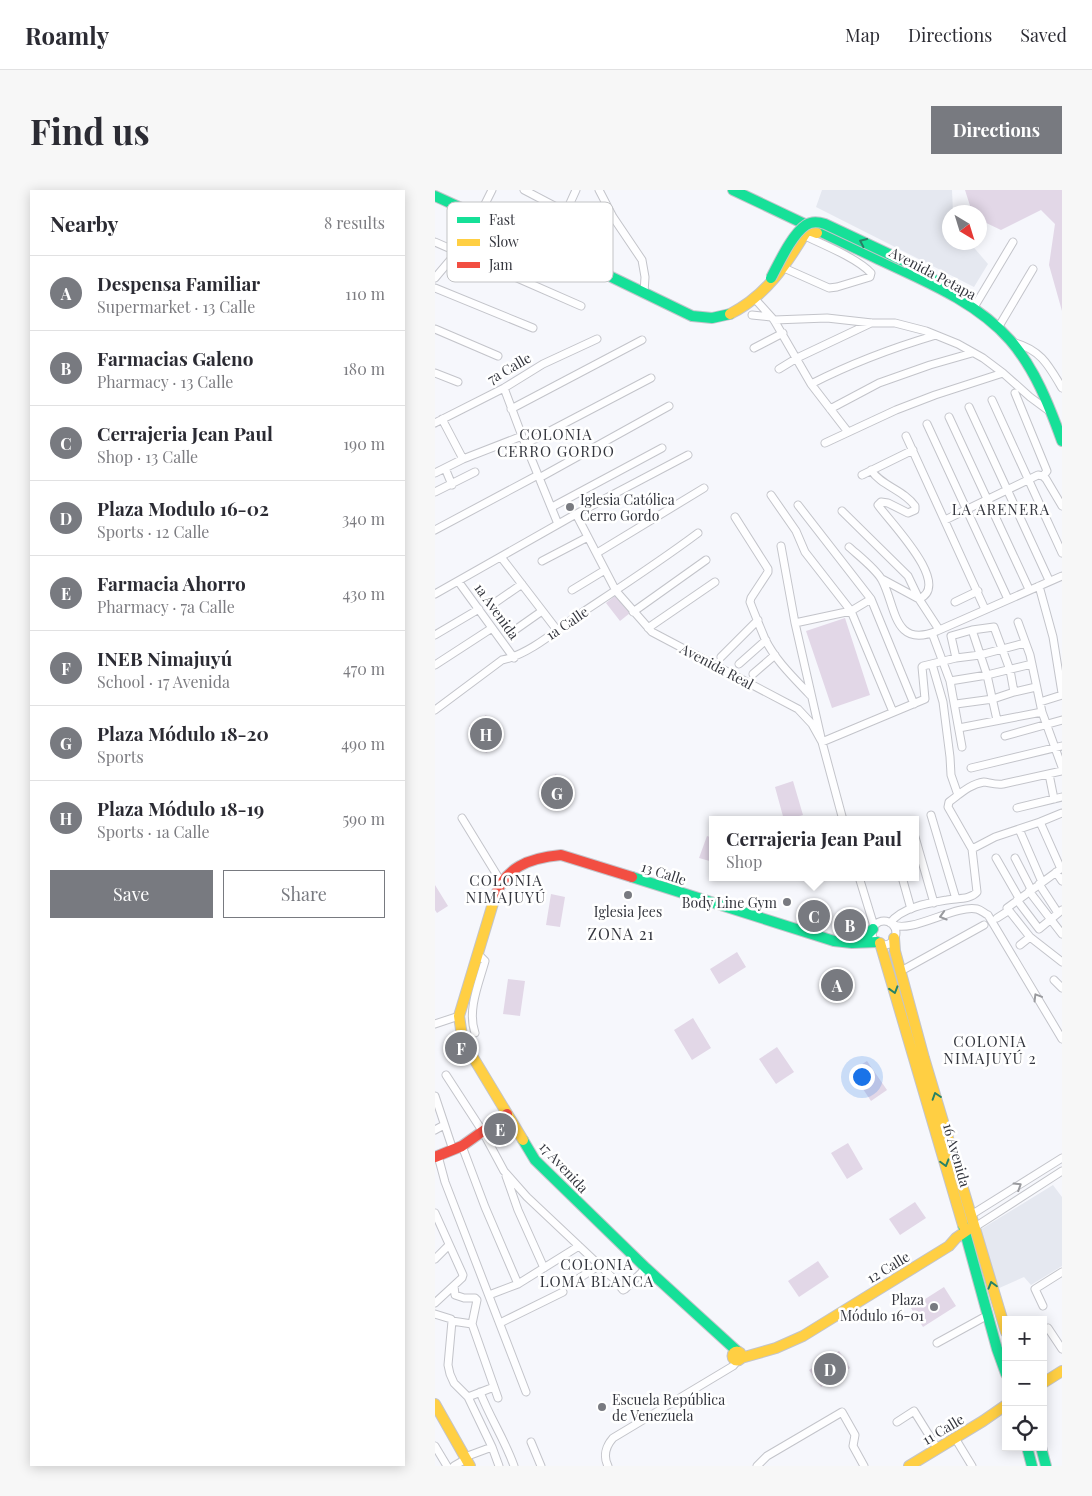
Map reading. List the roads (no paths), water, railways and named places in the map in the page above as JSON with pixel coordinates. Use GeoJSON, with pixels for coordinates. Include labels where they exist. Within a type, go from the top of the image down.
{"type":"FeatureCollection","features":[{"type":"Feature","properties":{"kind":"main road","name":"Avenida Petapa"},"geometry":{"type":"LineString","coordinates":[[733,190],[947,293],[973,308],[998,328],[1010,341],[1035,377],[1062,441]]}},
{"type":"Feature","properties":{"kind":"main road"},"geometry":{"type":"LineString","coordinates":[[435,196],[448,202]]}},
{"type":"Feature","properties":{"kind":"main road"},"geometry":{"type":"LineString","coordinates":[[758,296],[799,231],[806,225],[813,223],[825,224],[908,263],[940,283],[947,293]]}},
{"type":"Feature","properties":{"kind":"main road"},"geometry":{"type":"LineString","coordinates":[[613,278],[692,316],[713,319],[741,309],[758,296],[784,268],[807,230],[821,233]]}},
{"type":"Feature","properties":{"kind":"main road","name":"13 Calle"},"geometry":{"type":"LineString","coordinates":[[500,880],[538,857],[561,854],[834,941],[878,943]]}},
{"type":"Feature","properties":{"kind":"main road","name":"17 Avenida"},"geometry":{"type":"LineString","coordinates":[[500,880],[459,1016],[465,1044],[539,1164],[646,1268],[728,1343],[737,1355]]}},
{"type":"Feature","properties":{"kind":"main road"},"geometry":{"type":"LineString","coordinates":[[852,943],[865,937],[873,928]]}},
{"type":"Feature","properties":{"kind":"main road","name":"16 Avenida"},"geometry":{"type":"LineString","coordinates":[[895,937],[901,971],[924,1058],[1002,1318]]}},
{"type":"Feature","properties":{"kind":"main road","name":"16 Avenida"},"geometry":{"type":"LineString","coordinates":[[878,943],[1002,1361]]}},
{"type":"Feature","properties":{"kind":"main road"},"geometry":{"type":"LineString","coordinates":[[437,1157],[458,1148],[507,1114]]}},
{"type":"Feature","properties":{"kind":"main road","name":"12 Calle"},"geometry":{"type":"LineString","coordinates":[[737,1355],[762,1352],[803,1336],[949,1246],[965,1231],[975,1227]]}},
{"type":"Feature","properties":{"kind":"main road"},"geometry":{"type":"LineString","coordinates":[[949,1246],[961,1244],[970,1249]]}},
{"type":"Feature","properties":{"kind":"main road"},"geometry":{"type":"LineString","coordinates":[[1047,1380],[1062,1371]]}},
{"type":"Feature","properties":{"kind":"main road"},"geometry":{"type":"LineString","coordinates":[[435,1404],[467,1461]]}},
{"type":"Feature","properties":{"kind":"main road","name":"11 Calle"},"geometry":{"type":"LineString","coordinates":[[909,1466],[1005,1406]]}},
{"type":"Feature","properties":{"kind":"main road","name":"11 Calle"},"geometry":{"type":"LineString","coordinates":[[990,1416],[1002,1414]]}},
{"type":"Feature","properties":{"kind":"main road"},"geometry":{"type":"LineString","coordinates":[[1028,1451],[1032,1466]]}},
{"type":"Feature","properties":{"kind":"main road"},"geometry":{"type":"LineString","coordinates":[[1042,1451],[1046,1466]]}},
{"type":"Feature","properties":{"kind":"street"},"geometry":{"type":"LineString","coordinates":[[487,202],[491,190]]}},
{"type":"Feature","properties":{"kind":"street"},"geometry":{"type":"LineString","coordinates":[[571,202],[576,190]]}},
{"type":"Feature","properties":{"kind":"street"},"geometry":{"type":"LineString","coordinates":[[599,190],[605,202]]}},
{"type":"Feature","properties":{"kind":"street"},"geometry":{"type":"LineString","coordinates":[[529,191],[548,202]]}},
{"type":"Feature","properties":{"kind":"street"},"geometry":{"type":"LineString","coordinates":[[613,217],[642,260],[645,293]]}},
{"type":"Feature","properties":{"kind":"street"},"geometry":{"type":"LineString","coordinates":[[784,268],[829,288],[864,280],[870,276],[871,272],[866,268],[803,235]]}},
{"type":"Feature","properties":{"kind":"street"},"geometry":{"type":"LineString","coordinates":[[435,242],[447,247]]}},
{"type":"Feature","properties":{"kind":"street"},"geometry":{"type":"LineString","coordinates":[[973,308],[1013,242]]}},
{"type":"Feature","properties":{"kind":"street"},"geometry":{"type":"LineString","coordinates":[[435,278],[447,264]]}},
{"type":"Feature","properties":{"kind":"street"},"geometry":{"type":"LineString","coordinates":[[998,328],[1033,269]]}},
{"type":"Feature","properties":{"kind":"street"},"geometry":{"type":"LineString","coordinates":[[526,282],[581,306]]}},
{"type":"Feature","properties":{"kind":"street"},"geometry":{"type":"LineString","coordinates":[[435,288],[533,328]]}},
{"type":"Feature","properties":{"kind":"street"},"geometry":{"type":"LineString","coordinates":[[758,296],[783,333],[802,371],[848,432]]}},
{"type":"Feature","properties":{"kind":"street"},"geometry":{"type":"LineString","coordinates":[[753,315],[773,318],[827,318],[872,323],[895,323],[926,331],[958,344],[1003,373],[1051,413]]}},
{"type":"Feature","properties":{"kind":"street"},"geometry":{"type":"LineString","coordinates":[[779,368],[872,323]]}},
{"type":"Feature","properties":{"kind":"street"},"geometry":{"type":"LineString","coordinates":[[435,329],[498,356]]}},
{"type":"Feature","properties":{"kind":"street"},"geometry":{"type":"LineString","coordinates":[[754,348],[783,333]]}},
{"type":"Feature","properties":{"kind":"street"},"geometry":{"type":"LineString","coordinates":[[811,384],[843,368],[894,347],[937,335]]}},
{"type":"Feature","properties":{"kind":"street","name":"7a Calle"},"geometry":{"type":"LineString","coordinates":[[435,423],[504,388],[543,364],[597,339]]}},
{"type":"Feature","properties":{"kind":"street"},"geometry":{"type":"LineString","coordinates":[[511,410],[641,340]]}},
{"type":"Feature","properties":{"kind":"street"},"geometry":{"type":"LineString","coordinates":[[1010,341],[1033,349],[1040,355],[1062,388]]}},
{"type":"Feature","properties":{"kind":"street"},"geometry":{"type":"LineString","coordinates":[[830,409],[879,383],[972,353]]}},
{"type":"Feature","properties":{"kind":"street"},"geometry":{"type":"LineString","coordinates":[[435,373],[459,382]]}},
{"type":"Feature","properties":{"kind":"street"},"geometry":{"type":"LineString","coordinates":[[825,443],[896,410],[1003,373]]}},
{"type":"Feature","properties":{"kind":"street"},"geometry":{"type":"LineString","coordinates":[[525,444],[651,378]]}},
{"type":"Feature","properties":{"kind":"street"},"geometry":{"type":"LineString","coordinates":[[504,388],[511,410],[558,524]]}},
{"type":"Feature","properties":{"kind":"street"},"geometry":{"type":"LineString","coordinates":[[945,520],[1029,480],[1043,476],[1047,471],[1015,393]]}},
{"type":"Feature","properties":{"kind":"street"},"geometry":{"type":"LineString","coordinates":[[993,400],[1062,553]]}},
{"type":"Feature","properties":{"kind":"street"},"geometry":{"type":"LineString","coordinates":[[435,530],[669,406]]}},
{"type":"Feature","properties":{"kind":"street"},"geometry":{"type":"LineString","coordinates":[[969,408],[1048,578]]}},
{"type":"Feature","properties":{"kind":"street"},"geometry":{"type":"LineString","coordinates":[[949,417],[1028,587]]}},
{"type":"Feature","properties":{"kind":"street"},"geometry":{"type":"LineString","coordinates":[[442,419],[463,460]]}},
{"type":"Feature","properties":{"kind":"street"},"geometry":{"type":"LineString","coordinates":[[927,424],[1007,597]]}},
{"type":"Feature","properties":{"kind":"street"},"geometry":{"type":"LineString","coordinates":[[435,473],[522,436]]}},
{"type":"Feature","properties":{"kind":"street"},"geometry":{"type":"LineString","coordinates":[[906,436],[984,607]]}},
{"type":"Feature","properties":{"kind":"street"},"geometry":{"type":"LineString","coordinates":[[552,507],[662,448]]}},
{"type":"Feature","properties":{"kind":"street"},"geometry":{"type":"LineString","coordinates":[[862,475],[913,450]]}},
{"type":"Feature","properties":{"kind":"street"},"geometry":{"type":"LineString","coordinates":[[435,594],[576,514],[688,455]]}},
{"type":"Feature","properties":{"kind":"street"},"geometry":{"type":"LineString","coordinates":[[445,468],[451,485]]}},
{"type":"Feature","properties":{"kind":"street"},"geometry":{"type":"LineString","coordinates":[[871,470],[878,478],[902,493],[915,506],[915,510],[908,513],[888,503],[881,502],[878,505],[908,542],[923,565],[930,590],[919,599]]}},
{"type":"Feature","properties":{"kind":"street"},"geometry":{"type":"LineString","coordinates":[[435,492],[475,472]]}},
{"type":"Feature","properties":{"kind":"street"},"geometry":{"type":"LineString","coordinates":[[1043,476],[1062,506]]}},
{"type":"Feature","properties":{"kind":"street"},"geometry":{"type":"LineString","coordinates":[[597,553],[704,488]]}},
{"type":"Feature","properties":{"kind":"street"},"geometry":{"type":"LineString","coordinates":[[771,495],[796,531],[805,552],[851,611],[893,712]]}},
{"type":"Feature","properties":{"kind":"street"},"geometry":{"type":"LineString","coordinates":[[798,505],[871,599],[913,704]]}},
{"type":"Feature","properties":{"kind":"street"},"geometry":{"type":"LineString","coordinates":[[842,511],[908,576],[919,599],[938,628]]}},
{"type":"Feature","properties":{"kind":"street","name":"Avenida Real"},"geometry":{"type":"LineString","coordinates":[[576,514],[616,591],[652,632],[798,709],[812,724],[822,742],[842,816]]}},
{"type":"Feature","properties":{"kind":"street"},"geometry":{"type":"LineString","coordinates":[[735,516],[768,569],[768,572],[749,601],[766,640],[775,655],[810,695]]}},
{"type":"Feature","properties":{"kind":"street","name":"1a Calle"},"geometry":{"type":"LineString","coordinates":[[435,710],[502,660],[514,658],[669,555],[698,533]]}},
{"type":"Feature","properties":{"kind":"street"},"geometry":{"type":"LineString","coordinates":[[542,561],[588,537]]}},
{"type":"Feature","properties":{"kind":"street"},"geometry":{"type":"LineString","coordinates":[[781,546],[810,695],[822,742],[925,699],[922,667],[1025,643]]}},
{"type":"Feature","properties":{"kind":"street"},"geometry":{"type":"LineString","coordinates":[[849,547],[882,579],[919,599]]}},
{"type":"Feature","properties":{"kind":"street"},"geometry":{"type":"LineString","coordinates":[[501,557],[557,630]]}},
{"type":"Feature","properties":{"kind":"street"},"geometry":{"type":"LineString","coordinates":[[633,612],[706,560]]}},
{"type":"Feature","properties":{"kind":"street"},"geometry":{"type":"LineString","coordinates":[[572,590],[605,570]]}},
{"type":"Feature","properties":{"kind":"street"},"geometry":{"type":"LineString","coordinates":[[882,579],[889,594],[894,615],[906,631],[916,636],[924,636],[1062,576]]}},
{"type":"Feature","properties":{"kind":"street","name":"1a Avenida"},"geometry":{"type":"LineString","coordinates":[[458,581],[514,658]]}},
{"type":"Feature","properties":{"kind":"street"},"geometry":{"type":"LineString","coordinates":[[648,628],[715,582]]}},
{"type":"Feature","properties":{"kind":"street"},"geometry":{"type":"LineString","coordinates":[[496,602],[522,584]]}},
{"type":"Feature","properties":{"kind":"street"},"geometry":{"type":"LineString","coordinates":[[1039,586],[1053,637],[1062,694],[1040,702]]}},
{"type":"Feature","properties":{"kind":"street"},"geometry":{"type":"LineString","coordinates":[[955,602],[978,591]]}},
{"type":"Feature","properties":{"kind":"street"},"geometry":{"type":"LineString","coordinates":[[795,622],[851,611],[871,599]]}},
{"type":"Feature","properties":{"kind":"street"},"geometry":{"type":"LineString","coordinates":[[435,635],[479,610]]}},
{"type":"Feature","properties":{"kind":"street"},"geometry":{"type":"LineString","coordinates":[[515,630],[542,611]]}},
{"type":"Feature","properties":{"kind":"street"},"geometry":{"type":"LineString","coordinates":[[721,657],[758,620]]}},
{"type":"Feature","properties":{"kind":"street"},"geometry":{"type":"LineString","coordinates":[[1018,622],[1032,664],[1042,712],[1059,747],[1062,767]]}},
{"type":"Feature","properties":{"kind":"street"},"geometry":{"type":"LineString","coordinates":[[956,658],[951,637],[972,630],[994,627],[1010,670],[1013,692]]}},
{"type":"Feature","properties":{"kind":"street"},"geometry":{"type":"LineString","coordinates":[[435,665],[492,628]]}},
{"type":"Feature","properties":{"kind":"street"},"geometry":{"type":"LineString","coordinates":[[972,630],[987,675],[997,720]]}},
{"type":"Feature","properties":{"kind":"street"},"geometry":{"type":"LineString","coordinates":[[932,634],[950,681],[962,746]]}},
{"type":"Feature","properties":{"kind":"street"},"geometry":{"type":"LineString","coordinates":[[739,664],[766,640]]}},
{"type":"Feature","properties":{"kind":"street"},"geometry":{"type":"LineString","coordinates":[[753,674],[775,655]]}},
{"type":"Feature","properties":{"kind":"street"},"geometry":{"type":"LineString","coordinates":[[932,664],[943,702],[951,758],[951,775],[958,795]]}},
{"type":"Feature","properties":{"kind":"street"},"geometry":{"type":"LineString","coordinates":[[950,681],[987,675],[1032,664]]}},
{"type":"Feature","properties":{"kind":"street"},"geometry":{"type":"LineString","coordinates":[[955,704],[993,699],[1036,687]]}},
{"type":"Feature","properties":{"kind":"street"},"geometry":{"type":"LineString","coordinates":[[959,728],[1042,712]]}},
{"type":"Feature","properties":{"kind":"street"},"geometry":{"type":"LineString","coordinates":[[1005,736],[1062,720]]}},
{"type":"Feature","properties":{"kind":"street"},"geometry":{"type":"LineString","coordinates":[[971,768],[1059,747]]}},
{"type":"Feature","properties":{"kind":"street"},"geometry":{"type":"LineString","coordinates":[[889,923],[900,913],[911,909],[973,896],[977,892],[971,849],[948,807],[949,802],[969,787],[985,782],[994,785],[1062,771]]}},
{"type":"Feature","properties":{"kind":"street"},"geometry":{"type":"LineString","coordinates":[[1017,808],[1058,798],[1049,774]]}},
{"type":"Feature","properties":{"kind":"street"},"geometry":{"type":"LineString","coordinates":[[971,849],[995,837],[1060,814],[1062,822]]}},
{"type":"Feature","properties":{"kind":"street"},"geometry":{"type":"LineString","coordinates":[[931,815],[956,899]]}},
{"type":"Feature","properties":{"kind":"street"},"geometry":{"type":"LineString","coordinates":[[462,818],[500,880]]}},
{"type":"Feature","properties":{"kind":"street"},"geometry":{"type":"LineString","coordinates":[[1040,822],[1060,869],[1062,881]]}},
{"type":"Feature","properties":{"kind":"street"},"geometry":{"type":"LineString","coordinates":[[996,858],[1018,899],[1038,928],[1060,912],[1041,883],[1019,829]]}},
{"type":"Feature","properties":{"kind":"street"},"geometry":{"type":"LineString","coordinates":[[919,851],[934,903]]}},
{"type":"Feature","properties":{"kind":"street"},"geometry":{"type":"LineString","coordinates":[[1015,858],[1030,890],[1062,934]]}},
{"type":"Feature","properties":{"kind":"street"},"geometry":{"type":"LineString","coordinates":[[997,918],[1008,910],[1007,907],[1060,869]]}},
{"type":"Feature","properties":{"kind":"street"},"geometry":{"type":"LineString","coordinates":[[860,881],[873,928],[872,934],[878,943],[887,944],[907,927]]}},
{"type":"Feature","properties":{"kind":"street"},"geometry":{"type":"LineString","coordinates":[[904,881],[911,909]]}},
{"type":"Feature","properties":{"kind":"street"},"geometry":{"type":"LineString","coordinates":[[866,899],[873,912],[895,928],[895,937]]}},
{"type":"Feature","properties":{"kind":"street"},"geometry":{"type":"LineString","coordinates":[[873,928],[879,922],[889,923],[898,927],[907,927],[965,909],[977,909],[987,916],[1062,1039]]}},
{"type":"Feature","properties":{"kind":"street"},"geometry":{"type":"LineString","coordinates":[[1008,910],[1030,937],[1062,962]]}},
{"type":"Feature","properties":{"kind":"street"},"geometry":{"type":"LineString","coordinates":[[901,971],[984,925]]}},
{"type":"Feature","properties":{"kind":"street"},"geometry":{"type":"LineString","coordinates":[[1020,945],[1030,937]]}},
{"type":"Feature","properties":{"kind":"street"},"geometry":{"type":"LineString","coordinates":[[475,1033],[473,1023],[475,999],[485,961],[477,956]]}},
{"type":"Feature","properties":{"kind":"street"},"geometry":{"type":"LineString","coordinates":[[1054,980],[1062,988]]}},
{"type":"Feature","properties":{"kind":"street"},"geometry":{"type":"LineString","coordinates":[[435,1024],[459,1016]]}},
{"type":"Feature","properties":{"kind":"street"},"geometry":{"type":"LineString","coordinates":[[446,1075],[483,1132],[504,1171],[518,1210],[544,1268]]}},
{"type":"Feature","properties":{"kind":"street"},"geometry":{"type":"LineString","coordinates":[[436,1101],[445,1125],[458,1148],[518,1284]]}},
{"type":"Feature","properties":{"kind":"street"},"geometry":{"type":"LineString","coordinates":[[435,1130],[445,1125]]}},
{"type":"Feature","properties":{"kind":"street"},"geometry":{"type":"LineString","coordinates":[[437,1157],[526,1392]]}},
{"type":"Feature","properties":{"kind":"street"},"geometry":{"type":"LineString","coordinates":[[971,1215],[1062,1158]]}},
{"type":"Feature","properties":{"kind":"street"},"geometry":{"type":"LineString","coordinates":[[504,1171],[527,1197],[623,1290],[646,1268]]}},
{"type":"Feature","properties":{"kind":"street","name":"12 Calle"},"geometry":{"type":"LineString","coordinates":[[975,1227],[1062,1171]]}},
{"type":"Feature","properties":{"kind":"street"},"geometry":{"type":"LineString","coordinates":[[435,1302],[463,1276],[436,1217]]}},
{"type":"Feature","properties":{"kind":"street"},"geometry":{"type":"LineString","coordinates":[[435,1258],[449,1246]]}},
{"type":"Feature","properties":{"kind":"street"},"geometry":{"type":"LineString","coordinates":[[489,1295],[518,1284],[579,1246]]}},
{"type":"Feature","properties":{"kind":"street"},"geometry":{"type":"LineString","coordinates":[[569,1284],[599,1265]]}},
{"type":"Feature","properties":{"kind":"street"},"geometry":{"type":"LineString","coordinates":[[1043,1306],[1035,1290],[1062,1272]]}},
{"type":"Feature","properties":{"kind":"street"},"geometry":{"type":"LineString","coordinates":[[454,1286],[455,1295],[464,1298],[475,1298],[477,1300],[472,1324],[498,1398]]}},
{"type":"Feature","properties":{"kind":"street"},"geometry":{"type":"LineString","coordinates":[[501,1323],[563,1292]]}},
{"type":"Feature","properties":{"kind":"street"},"geometry":{"type":"LineString","coordinates":[[435,1314],[453,1321],[472,1324]]}},
{"type":"Feature","properties":{"kind":"street"},"geometry":{"type":"LineString","coordinates":[[937,1344],[988,1315]]}},
{"type":"Feature","properties":{"kind":"street"},"geometry":{"type":"LineString","coordinates":[[453,1321],[448,1365],[454,1383],[467,1397],[492,1447],[499,1466]]}},
{"type":"Feature","properties":{"kind":"street"},"geometry":{"type":"LineString","coordinates":[[1048,1328],[1062,1349]]}},
{"type":"Feature","properties":{"kind":"street"},"geometry":{"type":"LineString","coordinates":[[604,1465],[606,1448],[613,1438],[726,1370],[737,1355]]}},
{"type":"Feature","properties":{"kind":"street"},"geometry":{"type":"LineString","coordinates":[[467,1397],[494,1387]]}},
{"type":"Feature","properties":{"kind":"street"},"geometry":{"type":"LineString","coordinates":[[480,1392],[488,1412],[503,1438],[514,1466]]}},
{"type":"Feature","properties":{"kind":"street"},"geometry":{"type":"LineString","coordinates":[[897,1422],[914,1411],[937,1448]]}},
{"type":"Feature","properties":{"kind":"street"},"geometry":{"type":"LineString","coordinates":[[757,1466],[767,1456],[842,1412],[855,1435],[853,1446],[864,1466]]}},
{"type":"Feature","properties":{"kind":"street"},"geometry":{"type":"LineString","coordinates":[[955,1438],[972,1466]]}},
{"type":"Feature","properties":{"kind":"street"},"geometry":{"type":"LineString","coordinates":[[531,1442],[541,1466]]}},
{"type":"Feature","properties":{"kind":"street"},"geometry":{"type":"LineString","coordinates":[[435,1446],[447,1466]]}},
{"type":"Feature","properties":{"kind":"street"},"geometry":{"type":"LineString","coordinates":[[454,1466],[492,1447]]}},
{"type":"Feature","properties":{"kind":"place","name":"Iglesia Católica Cerro Gordo"},"geometry":{"type":"Point","coordinates":[570,507]}},
{"type":"Feature","properties":{"kind":"place","name":"Plaza Módulo 18-19"},"geometry":{"type":"Point","coordinates":[486,734]}},
{"type":"Feature","properties":{"kind":"place","name":"Plaza Módulo 18-20"},"geometry":{"type":"Point","coordinates":[557,793]}},
{"type":"Feature","properties":{"kind":"place","name":"Iglesia Jees"},"geometry":{"type":"Point","coordinates":[628,895]}},
{"type":"Feature","properties":{"kind":"place","name":"Body Line Gym"},"geometry":{"type":"Point","coordinates":[787,902]}},
{"type":"Feature","properties":{"kind":"place","name":"Cerrajeria Jean Paul"},"geometry":{"type":"Point","coordinates":[814,916]}},
{"type":"Feature","properties":{"kind":"place","name":"Farmacias Galeno"},"geometry":{"type":"Point","coordinates":[850,925]}},
{"type":"Feature","properties":{"kind":"place","name":"Despensa Familiar"},"geometry":{"type":"Point","coordinates":[837,985]}},
{"type":"Feature","properties":{"kind":"place","name":"INEB Nimajuyú"},"geometry":{"type":"Point","coordinates":[461,1048]}},
{"type":"Feature","properties":{"kind":"place","name":"Farmacia Ahorro"},"geometry":{"type":"Point","coordinates":[500,1129]}},
{"type":"Feature","properties":{"kind":"place","name":"Plaza Módulo 16-01"},"geometry":{"type":"Point","coordinates":[934,1307]}},
{"type":"Feature","properties":{"kind":"place","name":"Plaza Modulo 16-02"},"geometry":{"type":"Point","coordinates":[830,1369]}},
{"type":"Feature","properties":{"kind":"place","name":"Escuela República de Venezuela"},"geometry":{"type":"Point","coordinates":[602,1407]}},
{"type":"Feature","properties":{"kind":"district","name":"COLONIA CERRO GORDO"},"geometry":{"type":"Point","coordinates":[556,442]}},
{"type":"Feature","properties":{"kind":"district","name":"LA ARENERA"},"geometry":{"type":"Point","coordinates":[1001,509]}},
{"type":"Feature","properties":{"kind":"district","name":"COLONIA NIMAJUYÚ"},"geometry":{"type":"Point","coordinates":[506,888]}},
{"type":"Feature","properties":{"kind":"district","name":"ZONA 21"},"geometry":{"type":"Point","coordinates":[621,933]}},
{"type":"Feature","properties":{"kind":"district","name":"COLONIA NIMAJUYÚ 2"},"geometry":{"type":"Point","coordinates":[990,1050]}},
{"type":"Feature","properties":{"kind":"district","name":"COLONIA LOMA BLANCA"},"geometry":{"type":"Point","coordinates":[597,1272]}}]}
